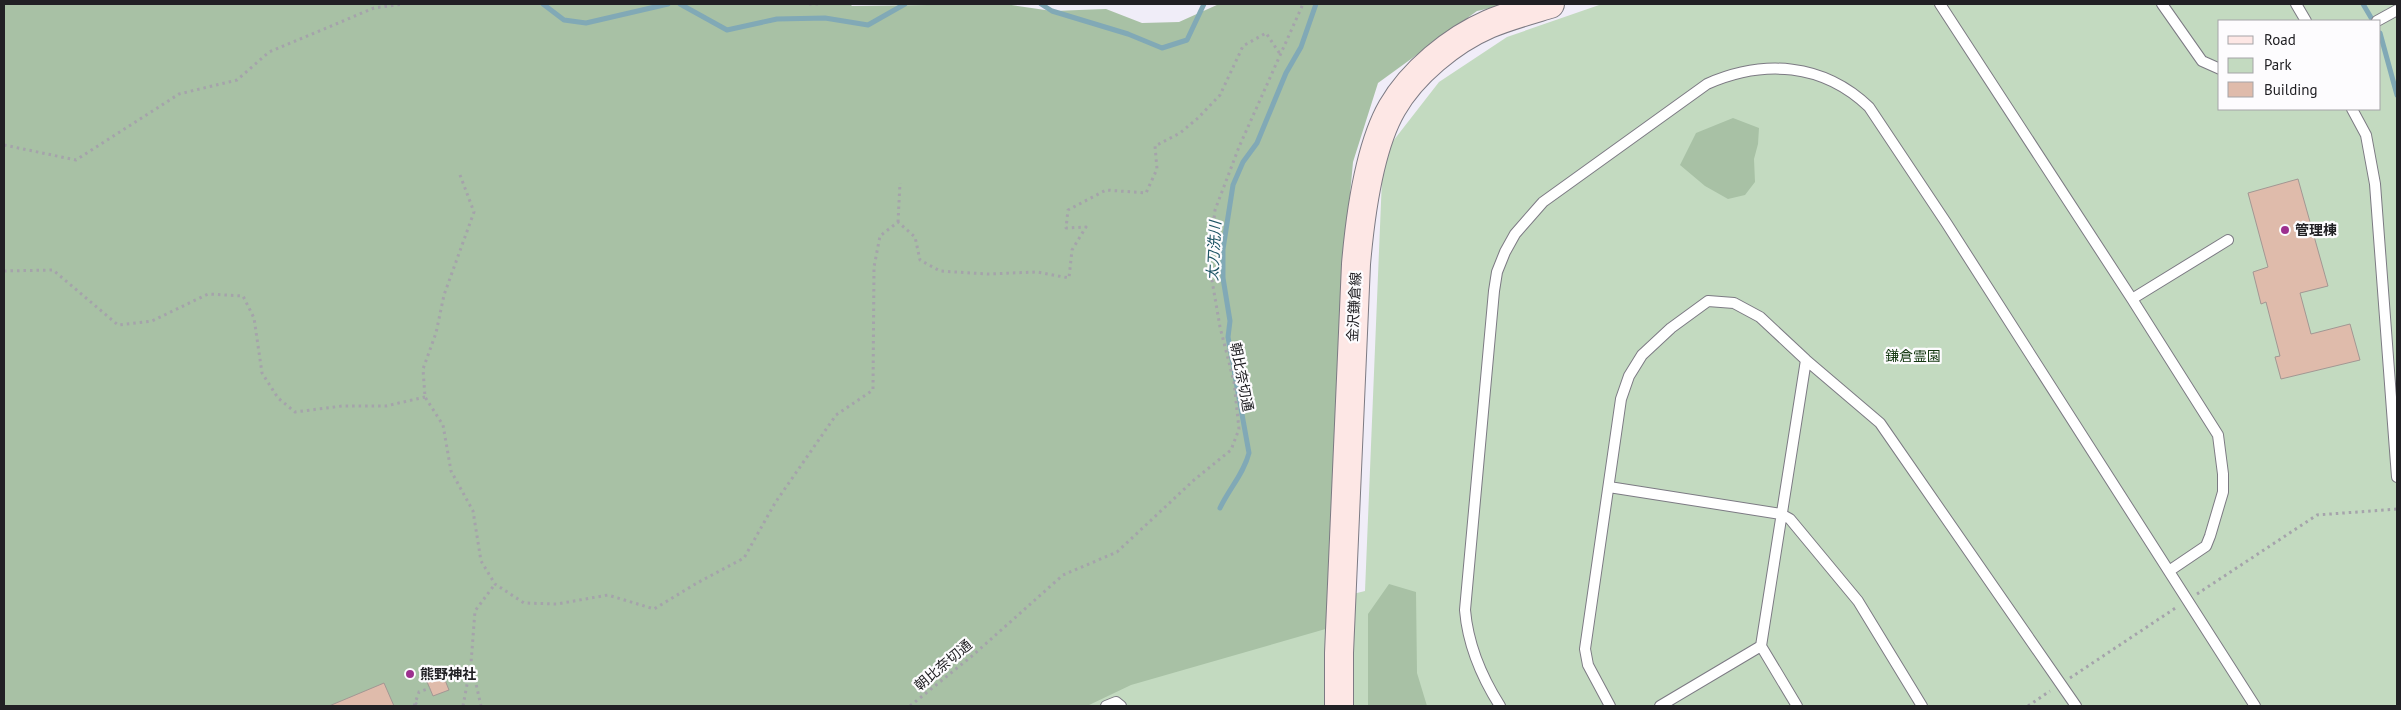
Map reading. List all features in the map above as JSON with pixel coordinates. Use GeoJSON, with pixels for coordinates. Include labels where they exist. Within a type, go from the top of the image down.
{"type":"FeatureCollection","features":[{"type":"Feature","properties":{"kind":"main road","name":"金沢鎌倉線"},"geometry":{"type":"LineString","coordinates":[[1339,706],[1341,596],[1356,264],[1358,236],[1372,162],[1392,108],[1409,84],[1452,45],[1488,24],[1550,4]]}},
{"type":"Feature","properties":{"kind":"lane"},"geometry":{"type":"LineString","coordinates":[[1940,4],[2212,425],[2220,447],[2222,492],[2210,536],[2206,546],[2169,570]]}},
{"type":"Feature","properties":{"kind":"lane"},"geometry":{"type":"LineString","coordinates":[[2162,4],[2202,61],[2218,68]]}},
{"type":"Feature","properties":{"kind":"lane"},"geometry":{"type":"LineString","coordinates":[[2296,4],[2305,20]]}},
{"type":"Feature","properties":{"kind":"lane"},"geometry":{"type":"LineString","coordinates":[[2379,20],[2397,10]]}},
{"type":"Feature","properties":{"kind":"lane"},"geometry":{"type":"LineString","coordinates":[[1500,706],[1490,690],[1472,652],[1465,610],[1498,272],[1505,252],[1515,234],[1543,202],[1707,84],[1728,75],[1774,68],[1817,74],[1854,92],[1869,107],[2188,599],[2255,706]]}},
{"type":"Feature","properties":{"kind":"lane"},"geometry":{"type":"LineString","coordinates":[[2353,110],[2366,136],[2375,184],[2397,477]]}},
{"type":"Feature","properties":{"kind":"lane"},"geometry":{"type":"LineString","coordinates":[[2132,299],[2228,240]]}},
{"type":"Feature","properties":{"kind":"lane"},"geometry":{"type":"LineString","coordinates":[[1610,706],[1588,665],[1585,648],[1622,399],[1629,376],[1642,355],[1671,328],[1708,301],[1734,303],[1760,317],[1806,360],[1880,423],[2076,706]]}},
{"type":"Feature","properties":{"kind":"lane"},"geometry":{"type":"LineString","coordinates":[[1797,706],[1761,646],[1780,514],[1806,360]]}},
{"type":"Feature","properties":{"kind":"lane"},"geometry":{"type":"LineString","coordinates":[[1609,487],[1780,514],[1790,518],[1858,601],[1922,706]]}},
{"type":"Feature","properties":{"kind":"lane"},"geometry":{"type":"LineString","coordinates":[[1660,706],[1761,646]]}},
{"type":"Feature","properties":{"kind":"lane"},"geometry":{"type":"LineString","coordinates":[[1106,706],[1116,702],[1121,706]]}},
{"type":"Feature","properties":{"kind":"path"},"geometry":{"type":"LineString","coordinates":[[4,145],[76,160],[179,94],[237,80],[268,52],[374,8],[403,4]]}},
{"type":"Feature","properties":{"kind":"path"},"geometry":{"type":"LineString","coordinates":[[810,4],[822,4]]}},
{"type":"Feature","properties":{"kind":"path","name":"朝比奈切通"},"geometry":{"type":"LineString","coordinates":[[910,706],[972,656],[1063,575],[1117,552],[1194,480],[1231,450],[1240,429],[1234,382],[1220,327],[1209,263],[1215,210],[1239,147],[1303,4]]}},
{"type":"Feature","properties":{"kind":"path"},"geometry":{"type":"LineString","coordinates":[[898,222],[915,237],[920,260],[940,271],[987,274],[1037,272],[1069,278],[1072,250],[1086,226],[1066,228],[1068,210],[1106,190],[1146,193],[1157,169],[1154,146],[1180,133],[1220,95],[1243,46],[1266,33],[1280,54]]}},
{"type":"Feature","properties":{"kind":"path"},"geometry":{"type":"LineString","coordinates":[[460,175],[474,212],[444,295],[436,333],[422,369],[425,397],[443,425],[451,471],[473,511],[481,561],[495,584],[524,603],[557,604],[608,595],[654,609],[744,558],[776,503],[836,415],[873,390],[874,267],[880,236],[898,222],[900,183]]}},
{"type":"Feature","properties":{"kind":"path"},"geometry":{"type":"LineString","coordinates":[[4,271],[53,270],[118,325],[152,321],[208,294],[244,296],[254,318],[262,373],[278,398],[295,412],[342,406],[386,406],[425,397]]}},
{"type":"Feature","properties":{"kind":"path"},"geometry":{"type":"LineString","coordinates":[[2028,706],[2317,515],[2397,509]]}},
{"type":"Feature","properties":{"kind":"path"},"geometry":{"type":"LineString","coordinates":[[464,706],[471,663],[475,611],[495,584]]}},
{"type":"Feature","properties":{"kind":"path"},"geometry":{"type":"LineString","coordinates":[[471,663],[481,706]]}},
{"type":"Feature","properties":{"kind":"path"},"geometry":{"type":"LineString","coordinates":[[419,706],[414,705],[419,692],[430,688]]}},
{"type":"Feature","properties":{"kind":"green space"},"geometry":{"type":"Polygon","coordinates":[[[4,4],[853,4],[851,6],[1005,4],[1052,11],[1106,9],[1142,23],[1179,22],[1219,4],[1510,4],[1477,11],[1378,83],[1353,162],[1340,305],[1329,628],[1131,685],[1087,706],[4,706],[4,4]]]}},
{"type":"Feature","properties":{"kind":"green space","name":"鎌倉霊園"},"geometry":{"type":"Polygon","coordinates":[[[1602,4],[2397,4],[2397,706],[1011,706],[1100,656],[1365,591],[1383,154],[1439,82],[1507,37],[1602,4]]]}},
{"type":"Feature","properties":{"kind":"green space"},"geometry":{"type":"Polygon","coordinates":[[[1733,118],[1759,128],[1758,144],[1754,159],[1755,182],[1745,195],[1728,199],[1705,186],[1680,165],[1696,133],[1733,118]]]}},
{"type":"Feature","properties":{"kind":"green space"},"geometry":{"type":"Polygon","coordinates":[[[1389,584],[1416,592],[1417,673],[1427,706],[1368,706],[1368,614],[1389,584]]]}},
{"type":"Feature","properties":{"kind":"building"},"geometry":{"type":"Polygon","coordinates":[[[2298,179],[2328,286],[2300,293],[2311,334],[2350,324],[2360,360],[2281,379],[2275,357],[2280,356],[2266,302],[2261,304],[2253,272],[2268,267],[2248,193],[2298,179]]]}},
{"type":"Feature","properties":{"kind":"building","name":"熊野神社"},"geometry":{"type":"Polygon","coordinates":[[[441,670],[449,690],[433,696],[425,677],[441,670]]]}},
{"type":"Feature","properties":{"kind":"building","name":"熊野神社"},"geometry":{"type":"Polygon","coordinates":[[[384,683],[394,706],[329,706],[384,683]]]}},
{"type":"Feature","properties":{"kind":"waterway"},"geometry":{"type":"LineString","coordinates":[[543,4],[564,20],[586,23],[668,4]]}},
{"type":"Feature","properties":{"kind":"waterway"},"geometry":{"type":"LineString","coordinates":[[680,4],[727,30],[777,19],[825,18],[868,25],[905,4]]}},
{"type":"Feature","properties":{"kind":"waterway"},"geometry":{"type":"LineString","coordinates":[[1041,4],[1052,11],[1128,34],[1162,48],[1187,40],[1204,4]]}},
{"type":"Feature","properties":{"kind":"waterway","name":"太刀洗川"},"geometry":{"type":"LineString","coordinates":[[1220,508],[1244,467],[1249,453],[1228,337],[1230,321],[1223,278],[1223,249],[1233,185],[1243,162],[1257,143],[1286,73],[1301,47],[1316,4]]}},
{"type":"Feature","properties":{"kind":"waterway"},"geometry":{"type":"LineString","coordinates":[[2363,4],[2372,20]]}},
{"type":"Feature","properties":{"kind":"waterway"},"geometry":{"type":"LineString","coordinates":[[2381,37],[2397,95]]}},
{"type":"Feature","properties":{"kind":"place","name":"管理棟"},"geometry":{"type":"Point","coordinates":[2285,230]}},
{"type":"Feature","properties":{"kind":"place","name":"熊野神社"},"geometry":{"type":"Point","coordinates":[410,674]}}]}
